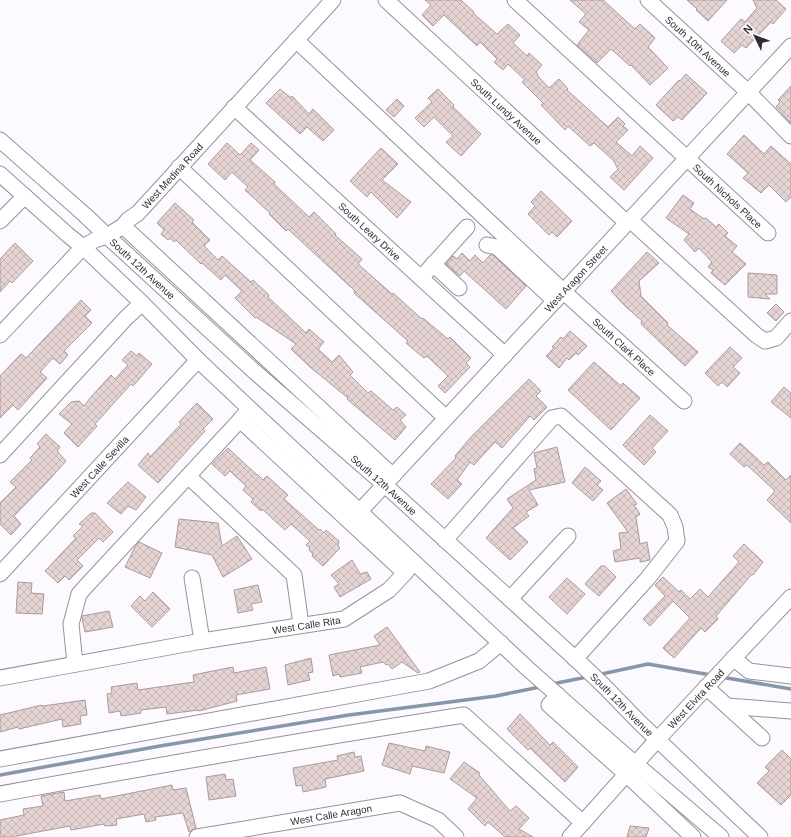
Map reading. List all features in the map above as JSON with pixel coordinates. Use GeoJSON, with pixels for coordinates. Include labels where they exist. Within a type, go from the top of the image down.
{"type":"FeatureCollection","features":[{"type":"Feature","properties":{"kind":"street","name":"West Medina Road"},"geometry":{"type":"LineString","coordinates":[[0,336],[83,247],[95,240],[107,236],[123,226],[128,220],[138,213],[333,0]]}},
{"type":"Feature","properties":{"kind":"street","name":"South Lundy Avenue"},"geometry":{"type":"LineString","coordinates":[[386,0],[628,222],[756,336],[765,341],[776,338],[791,321]]}},
{"type":"Feature","properties":{"kind":"street","name":"South Nichols Place"},"geometry":{"type":"LineString","coordinates":[[515,0],[768,233]]}},
{"type":"Feature","properties":{"kind":"street","name":"South 10th Avenue"},"geometry":{"type":"LineString","coordinates":[[648,0],[748,92],[791,136]]}},
{"type":"Feature","properties":{"kind":"street"},"geometry":{"type":"LineString","coordinates":[[296,40],[560,296]]}},
{"type":"Feature","properties":{"kind":"street","name":"West Aragon Street"},"geometry":{"type":"LineString","coordinates":[[360,511],[791,46]]}},
{"type":"Feature","properties":{"kind":"street","name":"South Leary Drive"},"geometry":{"type":"LineString","coordinates":[[234,107],[505,355]]}},
{"type":"Feature","properties":{"kind":"street","name":"South 12th Avenue"},"geometry":{"type":"LineString","coordinates":[[0,140],[85,215],[254,372],[389,480]]}},
{"type":"Feature","properties":{"kind":"street"},"geometry":{"type":"LineString","coordinates":[[179,167],[446,418]]}},
{"type":"Feature","properties":{"kind":"street"},"geometry":{"type":"LineString","coordinates":[[0,174],[83,247],[142,302],[198,360],[245,414],[409,567],[501,643],[557,694],[549,705],[721,837]]}},
{"type":"Feature","properties":{"kind":"street"},"geometry":{"type":"LineString","coordinates":[[0,221],[25,196]]}},
{"type":"Feature","properties":{"kind":"street","name":"South 12th Avenue"},"geometry":{"type":"LineString","coordinates":[[123,226],[389,480],[445,540],[510,598],[604,686],[657,740],[760,837]]}},
{"type":"Feature","properties":{"kind":"street"},"geometry":{"type":"LineString","coordinates":[[421,278],[467,227]]}},
{"type":"Feature","properties":{"kind":"street"},"geometry":{"type":"LineString","coordinates":[[486,246],[497,247],[560,296]]}},
{"type":"Feature","properties":{"kind":"street"},"geometry":{"type":"LineString","coordinates":[[433,264],[459,288]]}},
{"type":"Feature","properties":{"kind":"street","name":"South Clark Place"},"geometry":{"type":"LineString","coordinates":[[560,296],[684,401]]}},
{"type":"Feature","properties":{"kind":"street"},"geometry":{"type":"LineString","coordinates":[[0,455],[142,302]]}},
{"type":"Feature","properties":{"kind":"street","name":"West Calle Sevilla"},"geometry":{"type":"LineString","coordinates":[[0,574],[198,360]]}},
{"type":"Feature","properties":{"kind":"street"},"geometry":{"type":"LineString","coordinates":[[75,664],[71,624],[79,594],[245,414]]}},
{"type":"Feature","properties":{"kind":"street"},"geometry":{"type":"LineString","coordinates":[[245,414],[360,511],[409,567]]}},
{"type":"Feature","properties":{"kind":"street"},"geometry":{"type":"LineString","coordinates":[[445,540],[552,418],[561,416],[670,515],[675,527],[678,541],[577,661]]}},
{"type":"Feature","properties":{"kind":"street"},"geometry":{"type":"LineString","coordinates":[[188,476],[294,575],[301,626]]}},
{"type":"Feature","properties":{"kind":"street"},"geometry":{"type":"LineString","coordinates":[[510,598],[568,536]]}},
{"type":"Feature","properties":{"kind":"street","name":"West Calle Rita"},"geometry":{"type":"LineString","coordinates":[[0,678],[202,641],[344,619],[389,590],[409,567]]}},
{"type":"Feature","properties":{"kind":"street"},"geometry":{"type":"LineString","coordinates":[[192,578],[202,641]]}},
{"type":"Feature","properties":{"kind":"street","name":"West Elvira Road"},"geometry":{"type":"LineString","coordinates":[[570,837],[657,740],[791,597]]}},
{"type":"Feature","properties":{"kind":"street"},"geometry":{"type":"LineString","coordinates":[[0,759],[428,681],[479,661],[501,643]]}},
{"type":"Feature","properties":{"kind":"street"},"geometry":{"type":"LineString","coordinates":[[733,658],[749,671],[791,676]]}},
{"type":"Feature","properties":{"kind":"street"},"geometry":{"type":"LineString","coordinates":[[708,686],[727,706],[762,738]]}},
{"type":"Feature","properties":{"kind":"street"},"geometry":{"type":"LineString","coordinates":[[727,706],[791,711]]}},
{"type":"Feature","properties":{"kind":"street"},"geometry":{"type":"LineString","coordinates":[[0,794],[329,736],[464,714],[582,823]]}},
{"type":"Feature","properties":{"kind":"street"},"geometry":{"type":"LineString","coordinates":[[631,769],[693,837]]}},
{"type":"Feature","properties":{"kind":"street","name":"West Calle Aragon"},"geometry":{"type":"LineString","coordinates":[[197,837],[400,803],[438,820],[456,837]]}},
{"type":"Feature","properties":{"kind":"building"},"geometry":{"type":"Polygon","coordinates":[[[425,0],[461,0],[474,12],[473,13],[497,34],[508,24],[520,35],[513,43],[527,56],[529,53],[542,65],[536,72],[549,88],[559,79],[568,89],[567,90],[608,127],[618,117],[625,124],[623,126],[628,130],[616,142],[632,156],[640,146],[653,158],[624,190],[610,177],[618,169],[613,160],[594,143],[590,146],[568,126],[565,130],[541,105],[543,103],[522,82],[525,80],[508,64],[503,70],[494,62],[497,59],[480,42],[477,46],[444,15],[433,26],[422,15],[431,5],[425,0]]]}},
{"type":"Feature","properties":{"kind":"building"},"geometry":{"type":"Polygon","coordinates":[[[570,0],[603,0],[635,29],[640,24],[655,38],[648,47],[668,68],[650,85],[631,65],[630,66],[611,49],[597,63],[577,45],[589,30],[579,22],[586,14],[570,0]]]}},
{"type":"Feature","properties":{"kind":"building"},"geometry":{"type":"Polygon","coordinates":[[[687,0],[727,0],[708,21],[687,0]]]}},
{"type":"Feature","properties":{"kind":"building"},"geometry":{"type":"Polygon","coordinates":[[[753,0],[776,0],[786,9],[773,24],[771,22],[746,48],[742,45],[734,53],[721,41],[741,19],[745,22],[757,8],[753,0]]]}},
{"type":"Feature","properties":{"kind":"building"},"geometry":{"type":"Polygon","coordinates":[[[686,74],[707,93],[682,120],[678,117],[673,121],[656,105],[686,74]]]}},
{"type":"Feature","properties":{"kind":"building"},"geometry":{"type":"Polygon","coordinates":[[[791,86],[791,123],[776,107],[780,102],[778,100],[791,86]]]}},
{"type":"Feature","properties":{"kind":"building"},"geometry":{"type":"Polygon","coordinates":[[[280,89],[291,98],[292,96],[309,114],[313,109],[334,130],[323,141],[307,127],[300,134],[266,103],[280,89]]]}},
{"type":"Feature","properties":{"kind":"building"},"geometry":{"type":"Polygon","coordinates":[[[438,89],[454,105],[453,107],[481,134],[461,156],[446,142],[453,136],[434,117],[424,127],[415,118],[432,102],[428,98],[438,89]]]}},
{"type":"Feature","properties":{"kind":"building"},"geometry":{"type":"Polygon","coordinates":[[[397,99],[404,106],[394,117],[386,110],[397,99]]]}},
{"type":"Feature","properties":{"kind":"building"},"geometry":{"type":"Polygon","coordinates":[[[744,135],[764,154],[771,146],[791,164],[791,197],[786,202],[769,185],[761,193],[743,178],[748,173],[727,154],[744,135]]]}},
{"type":"Feature","properties":{"kind":"building"},"geometry":{"type":"Polygon","coordinates":[[[227,143],[240,155],[251,143],[259,150],[250,160],[275,182],[274,184],[309,217],[314,212],[336,234],[335,235],[362,259],[358,264],[422,319],[423,318],[448,339],[450,337],[471,358],[466,363],[470,367],[445,393],[438,386],[448,376],[427,356],[424,358],[406,343],[408,341],[354,293],[355,291],[288,229],[286,231],[269,214],[270,213],[245,190],[248,187],[232,172],[225,180],[208,164],[227,143]]]}},
{"type":"Feature","properties":{"kind":"building"},"geometry":{"type":"Polygon","coordinates":[[[381,148],[398,164],[382,180],[411,202],[397,218],[371,192],[367,197],[350,181],[381,148]]]}},
{"type":"Feature","properties":{"kind":"building"},"geometry":{"type":"Polygon","coordinates":[[[541,191],[572,221],[557,237],[552,232],[549,235],[528,214],[535,206],[531,202],[541,191]]]}},
{"type":"Feature","properties":{"kind":"building"},"geometry":{"type":"Polygon","coordinates":[[[683,195],[694,203],[690,209],[704,219],[706,218],[716,227],[719,224],[728,233],[725,236],[737,246],[732,252],[746,264],[725,285],[711,273],[713,270],[708,267],[712,262],[699,248],[695,252],[684,240],[689,234],[666,218],[683,195]]]}},
{"type":"Feature","properties":{"kind":"building"},"geometry":{"type":"Polygon","coordinates":[[[175,203],[194,220],[192,222],[210,240],[204,246],[218,260],[222,256],[251,282],[253,280],[269,295],[268,297],[306,333],[309,329],[324,342],[318,349],[332,362],[339,355],[353,372],[350,375],[368,393],[371,391],[393,410],[397,407],[406,415],[400,420],[406,427],[395,440],[291,349],[296,344],[256,317],[255,318],[235,298],[242,291],[225,275],[221,280],[202,263],[201,264],[176,240],[174,242],[170,238],[168,240],[161,234],[164,230],[157,223],[175,203]]]}},
{"type":"Feature","properties":{"kind":"building"},"geometry":{"type":"Polygon","coordinates":[[[15,243],[33,261],[12,283],[10,281],[0,292],[0,259],[15,243]]]}},
{"type":"Feature","properties":{"kind":"building"},"geometry":{"type":"Polygon","coordinates":[[[647,252],[659,263],[639,281],[641,296],[668,323],[667,325],[698,352],[685,366],[641,324],[642,321],[611,291],[647,252]]]}},
{"type":"Feature","properties":{"kind":"building"},"geometry":{"type":"Polygon","coordinates":[[[462,253],[470,261],[475,255],[483,263],[490,255],[493,255],[526,286],[506,309],[464,271],[460,276],[446,264],[453,256],[457,259],[462,253]]]}},
{"type":"Feature","properties":{"kind":"building"},"geometry":{"type":"Polygon","coordinates":[[[748,273],[777,275],[777,294],[765,294],[770,299],[748,297],[748,273]]]}},
{"type":"Feature","properties":{"kind":"building"},"geometry":{"type":"Polygon","coordinates":[[[81,300],[91,310],[85,316],[92,323],[64,351],[68,355],[60,364],[53,358],[40,372],[47,378],[18,410],[13,405],[0,418],[0,376],[21,354],[26,358],[81,300]]]}},
{"type":"Feature","properties":{"kind":"building"},"geometry":{"type":"Polygon","coordinates":[[[776,304],[784,312],[776,321],[767,313],[776,304]]]}},
{"type":"Feature","properties":{"kind":"building"},"geometry":{"type":"Polygon","coordinates":[[[570,331],[587,346],[578,355],[576,353],[569,360],[567,358],[559,368],[546,356],[554,348],[552,347],[561,337],[563,339],[570,331]]]}},
{"type":"Feature","properties":{"kind":"building"},"geometry":{"type":"Polygon","coordinates":[[[730,347],[742,358],[733,367],[740,373],[727,387],[722,382],[718,386],[705,373],[730,347]]]}},
{"type":"Feature","properties":{"kind":"building"},"geometry":{"type":"Polygon","coordinates":[[[131,351],[137,356],[139,353],[152,364],[133,386],[131,384],[95,424],[97,426],[78,447],[64,433],[72,424],[59,414],[71,402],[79,401],[84,406],[111,375],[115,379],[128,365],[122,360],[131,351]]]}},
{"type":"Feature","properties":{"kind":"building"},"geometry":{"type":"Polygon","coordinates":[[[594,362],[621,386],[623,383],[640,398],[611,430],[568,390],[594,362]]]}},
{"type":"Feature","properties":{"kind":"building"},"geometry":{"type":"Polygon","coordinates":[[[529,379],[541,391],[536,396],[547,407],[534,420],[530,416],[502,448],[495,442],[474,465],[470,462],[457,480],[462,484],[448,499],[431,484],[456,458],[455,456],[471,437],[529,379]]]}},
{"type":"Feature","properties":{"kind":"building"},"geometry":{"type":"Polygon","coordinates":[[[784,387],[791,393],[791,418],[771,402],[784,387]]]}},
{"type":"Feature","properties":{"kind":"building"},"geometry":{"type":"Polygon","coordinates":[[[197,403],[213,419],[203,429],[205,431],[158,483],[138,465],[148,453],[150,457],[181,424],[179,422],[197,403]]]}},
{"type":"Feature","properties":{"kind":"building"},"geometry":{"type":"Polygon","coordinates":[[[650,415],[668,431],[652,448],[656,452],[644,465],[623,445],[650,415]]]}},
{"type":"Feature","properties":{"kind":"building"},"geometry":{"type":"Polygon","coordinates":[[[46,434],[60,447],[57,451],[66,461],[14,516],[21,524],[11,535],[0,524],[0,503],[16,487],[10,482],[32,460],[30,458],[40,447],[37,444],[46,434]]]}},
{"type":"Feature","properties":{"kind":"building"},"geometry":{"type":"Polygon","coordinates":[[[740,443],[764,465],[768,462],[786,480],[791,475],[791,523],[767,500],[775,491],[747,465],[744,467],[730,454],[740,443]]]}},
{"type":"Feature","properties":{"kind":"building"},"geometry":{"type":"Polygon","coordinates":[[[557,447],[565,482],[529,490],[538,505],[526,512],[529,516],[513,528],[528,542],[510,560],[486,538],[513,508],[507,499],[536,480],[534,469],[537,468],[534,453],[557,447]]]}},
{"type":"Feature","properties":{"kind":"building"},"geometry":{"type":"Polygon","coordinates":[[[228,448],[263,480],[267,476],[288,495],[284,499],[319,530],[320,529],[324,533],[326,530],[339,541],[338,546],[340,548],[323,566],[312,556],[313,554],[309,550],[310,548],[306,545],[310,541],[291,524],[285,530],[262,509],[261,511],[251,502],[253,499],[243,490],[246,486],[230,471],[225,476],[212,464],[228,448]]]}},
{"type":"Feature","properties":{"kind":"building"},"geometry":{"type":"Polygon","coordinates":[[[585,467],[601,481],[597,485],[603,490],[593,501],[572,483],[585,467]]]}},
{"type":"Feature","properties":{"kind":"building"},"geometry":{"type":"Polygon","coordinates":[[[128,482],[146,497],[136,510],[128,506],[121,514],[107,503],[128,482]]]}},
{"type":"Feature","properties":{"kind":"building"},"geometry":{"type":"Polygon","coordinates":[[[626,489],[637,504],[634,505],[640,514],[636,517],[640,544],[647,542],[650,560],[640,562],[640,558],[615,562],[613,551],[621,549],[619,533],[628,532],[607,503],[626,489]]]}},
{"type":"Feature","properties":{"kind":"building"},"geometry":{"type":"Polygon","coordinates":[[[91,513],[95,513],[113,532],[103,542],[99,538],[77,560],[83,566],[69,580],[65,576],[58,583],[45,571],[76,538],[73,536],[83,526],[79,524],[91,513]]]}},
{"type":"Feature","properties":{"kind":"building"},"geometry":{"type":"Polygon","coordinates":[[[179,519],[218,523],[222,546],[237,536],[252,559],[223,577],[212,555],[175,547],[179,519]]]}},
{"type":"Feature","properties":{"kind":"building"},"geometry":{"type":"Polygon","coordinates":[[[139,542],[162,553],[150,578],[125,567],[139,542]]]}},
{"type":"Feature","properties":{"kind":"building"},"geometry":{"type":"Polygon","coordinates":[[[744,544],[763,562],[716,616],[718,619],[705,632],[701,628],[674,658],[663,648],[690,618],[673,601],[650,626],[643,619],[665,596],[655,585],[663,577],[679,592],[681,590],[690,599],[700,589],[708,597],[739,562],[733,556],[744,544]]]}},
{"type":"Feature","properties":{"kind":"building"},"geometry":{"type":"Polygon","coordinates":[[[352,560],[360,574],[367,572],[371,579],[340,597],[334,587],[339,584],[331,575],[352,560]]]}},
{"type":"Feature","properties":{"kind":"building"},"geometry":{"type":"Polygon","coordinates":[[[601,566],[605,566],[616,577],[599,596],[585,584],[601,566]]]}},
{"type":"Feature","properties":{"kind":"building"},"geometry":{"type":"Polygon","coordinates":[[[567,578],[585,594],[567,614],[549,597],[567,578]]]}},
{"type":"Feature","properties":{"kind":"building"},"geometry":{"type":"Polygon","coordinates":[[[18,582],[32,583],[31,593],[44,594],[42,614],[16,613],[18,582]]]}},
{"type":"Feature","properties":{"kind":"building"},"geometry":{"type":"Polygon","coordinates":[[[258,585],[262,602],[251,604],[253,610],[238,613],[234,590],[258,585]]]}},
{"type":"Feature","properties":{"kind":"building"},"geometry":{"type":"Polygon","coordinates":[[[153,592],[170,609],[152,627],[131,606],[140,596],[145,601],[153,592]]]}},
{"type":"Feature","properties":{"kind":"building"},"geometry":{"type":"Polygon","coordinates":[[[109,611],[113,627],[85,632],[82,616],[109,611]]]}},
{"type":"Feature","properties":{"kind":"building"},"geometry":{"type":"Polygon","coordinates":[[[387,627],[420,672],[418,673],[402,662],[392,669],[388,664],[386,665],[383,662],[360,667],[362,673],[340,677],[339,674],[333,676],[329,655],[380,645],[374,636],[387,627]]]}},
{"type":"Feature","properties":{"kind":"building"},"geometry":{"type":"Polygon","coordinates":[[[311,658],[313,672],[308,673],[310,680],[288,685],[285,665],[311,658]]]}},
{"type":"Feature","properties":{"kind":"building"},"geometry":{"type":"Polygon","coordinates":[[[233,667],[234,673],[266,667],[270,689],[236,695],[237,701],[199,711],[167,714],[166,707],[141,710],[141,713],[121,716],[120,711],[109,713],[107,694],[112,693],[111,687],[137,683],[138,690],[194,682],[193,675],[233,667]]]}},
{"type":"Feature","properties":{"kind":"building"},"geometry":{"type":"Polygon","coordinates":[[[85,700],[87,715],[80,716],[81,724],[63,727],[62,719],[0,732],[0,715],[42,705],[85,700]]]}},
{"type":"Feature","properties":{"kind":"building"},"geometry":{"type":"Polygon","coordinates":[[[520,714],[550,745],[553,742],[578,767],[565,782],[530,748],[528,750],[507,729],[520,714]]]}},
{"type":"Feature","properties":{"kind":"building"},"geometry":{"type":"Polygon","coordinates":[[[389,743],[425,751],[426,746],[450,752],[444,773],[412,766],[410,774],[382,765],[389,743]]]}},
{"type":"Feature","properties":{"kind":"building"},"geometry":{"type":"Polygon","coordinates":[[[782,750],[791,759],[791,795],[781,805],[757,783],[769,771],[765,767],[782,750]]]}},
{"type":"Feature","properties":{"kind":"building"},"geometry":{"type":"Polygon","coordinates":[[[354,752],[355,757],[361,756],[364,771],[325,779],[326,787],[303,792],[302,785],[296,786],[293,768],[338,760],[337,756],[354,752]]]}},
{"type":"Feature","properties":{"kind":"building"},"geometry":{"type":"Polygon","coordinates":[[[464,762],[480,773],[479,775],[510,811],[516,806],[529,818],[519,829],[533,837],[505,837],[488,822],[485,826],[468,809],[477,798],[450,779],[464,762]]]}},
{"type":"Feature","properties":{"kind":"building"},"geometry":{"type":"Polygon","coordinates":[[[225,774],[226,780],[233,779],[236,796],[209,800],[206,777],[225,774]]]}},
{"type":"Feature","properties":{"kind":"building"},"geometry":{"type":"Polygon","coordinates":[[[172,785],[173,790],[186,788],[196,828],[189,832],[183,813],[155,817],[156,820],[146,822],[144,814],[116,819],[117,825],[105,826],[104,824],[71,830],[70,826],[16,837],[0,837],[0,820],[24,815],[23,809],[43,806],[41,796],[64,792],[65,801],[100,795],[101,799],[172,785]]]}},
{"type":"Feature","properties":{"kind":"building"},"geometry":{"type":"Polygon","coordinates":[[[630,826],[649,828],[646,837],[627,837],[630,826]]]}},
{"type":"Feature","properties":{"kind":"waterway"},"geometry":{"type":"LineString","coordinates":[[597,675],[648,664],[711,675]]}},
{"type":"Feature","properties":{"kind":"waterway"},"geometry":{"type":"LineString","coordinates":[[552,684],[587,677]]}},
{"type":"Feature","properties":{"kind":"waterway"},"geometry":{"type":"LineString","coordinates":[[721,677],[791,689]]}},
{"type":"Feature","properties":{"kind":"waterway"},"geometry":{"type":"LineString","coordinates":[[0,775],[160,746],[349,715],[496,696],[540,687]]}}]}
